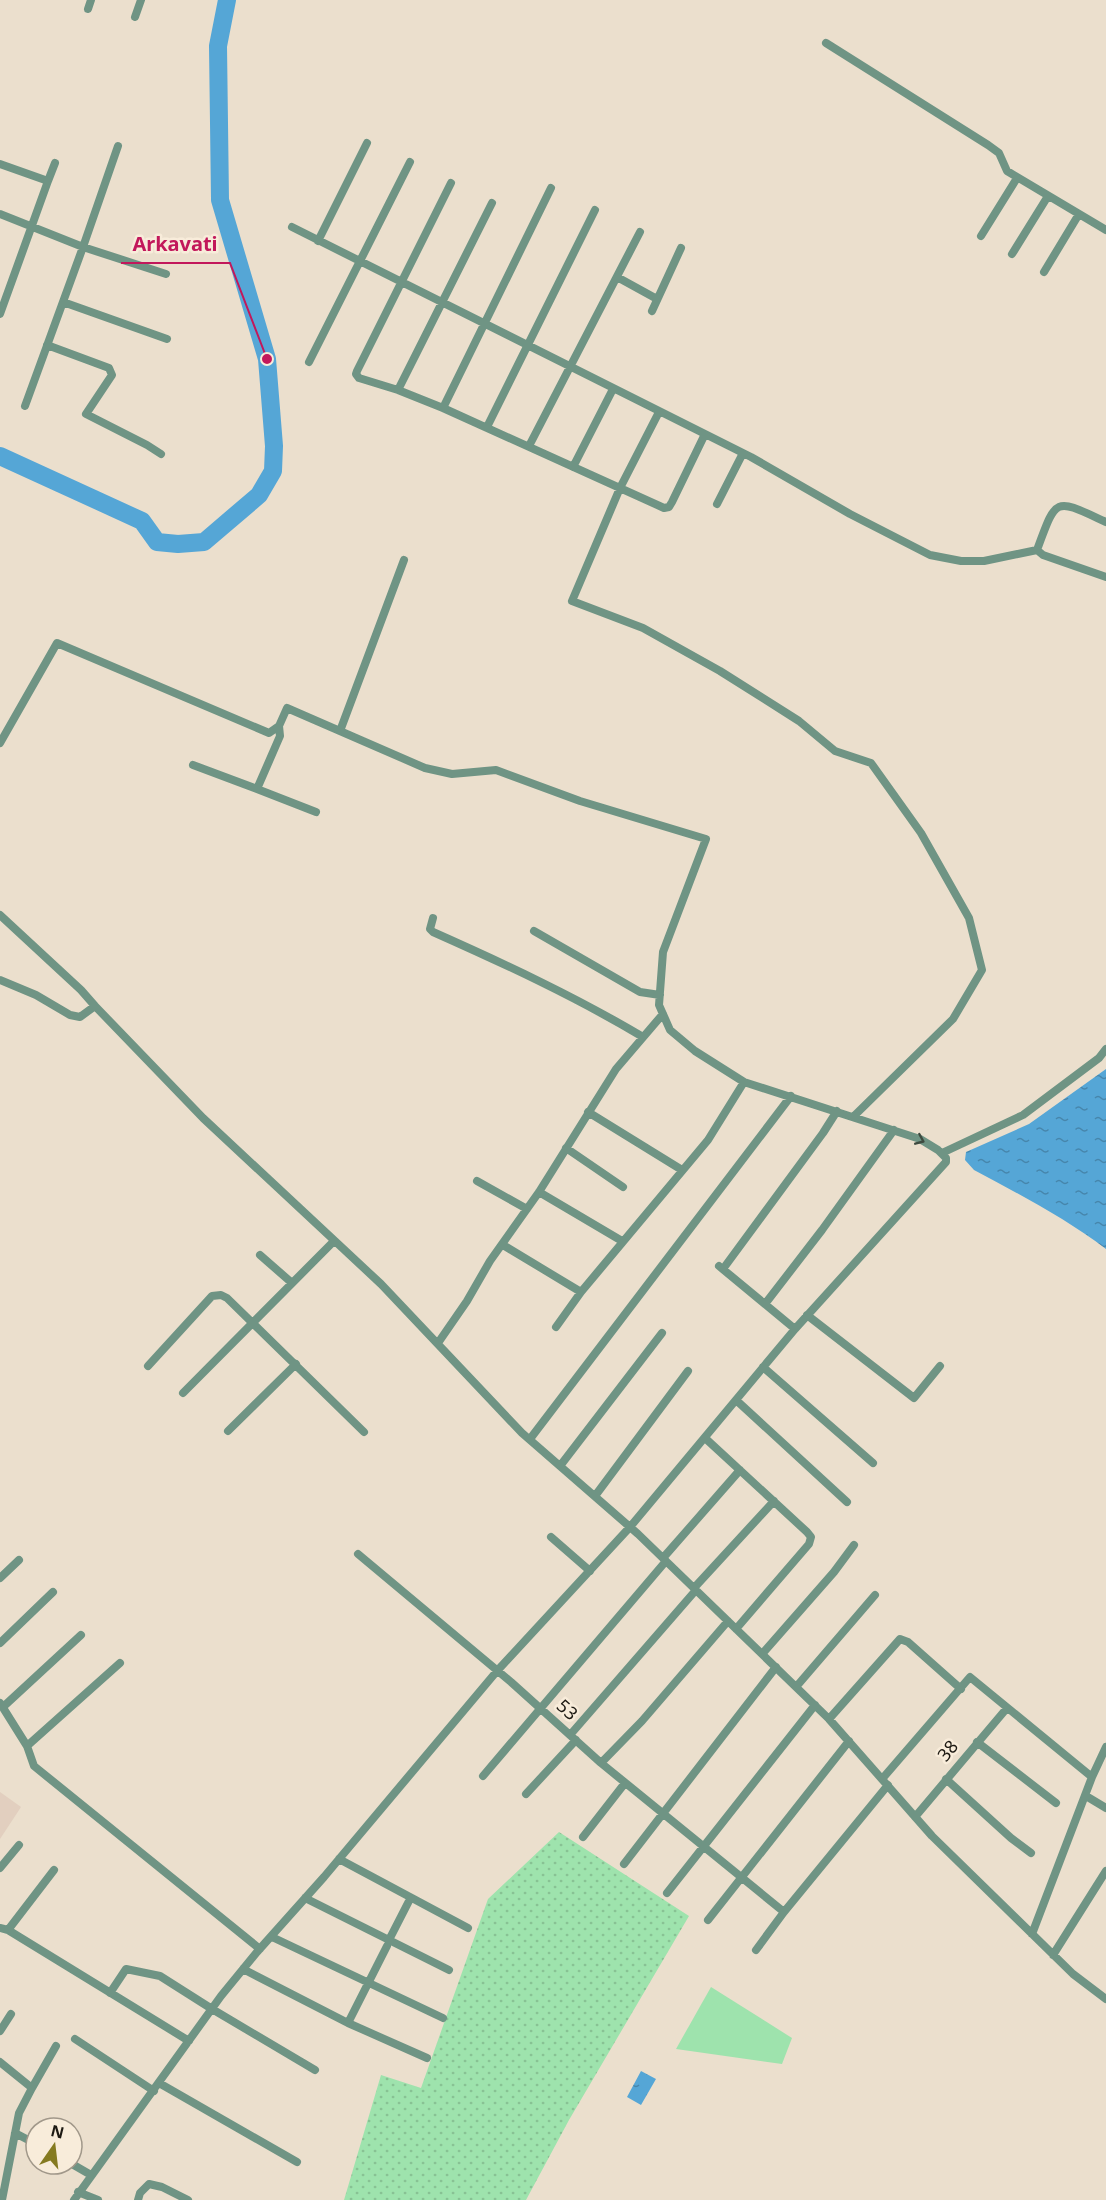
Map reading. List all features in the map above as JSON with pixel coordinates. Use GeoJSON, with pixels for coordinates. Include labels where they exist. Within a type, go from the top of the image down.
{"type":"FeatureCollection","features":[{"type":"Feature","properties":{"kind":"street"},"geometry":{"type":"LineString","coordinates":[[135,17],[141,0]]}},
{"type":"Feature","properties":{"kind":"street"},"geometry":{"type":"LineString","coordinates":[[826,43],[988,145],[999,153],[1007,171],[1017,178],[1106,230]]}},
{"type":"Feature","properties":{"kind":"street"},"geometry":{"type":"LineString","coordinates":[[318,241],[367,143]]}},
{"type":"Feature","properties":{"kind":"street"},"geometry":{"type":"LineString","coordinates":[[25,406],[118,146]]}},
{"type":"Feature","properties":{"kind":"street"},"geometry":{"type":"LineString","coordinates":[[309,362],[410,162]]}},
{"type":"Feature","properties":{"kind":"street"},"geometry":{"type":"LineString","coordinates":[[0,314],[55,163]]}},
{"type":"Feature","properties":{"kind":"street"},"geometry":{"type":"LineString","coordinates":[[0,164],[48,181]]}},
{"type":"Feature","properties":{"kind":"street"},"geometry":{"type":"LineString","coordinates":[[981,236],[1017,178]]}},
{"type":"Feature","properties":{"kind":"street"},"geometry":{"type":"LineString","coordinates":[[451,183],[356,374],[363,380],[398,390],[443,408],[664,508],[669,507],[705,434]]}},
{"type":"Feature","properties":{"kind":"street"},"geometry":{"type":"LineString","coordinates":[[443,408],[551,188]]}},
{"type":"Feature","properties":{"kind":"street"},"geometry":{"type":"LineString","coordinates":[[1012,254],[1048,196]]}},
{"type":"Feature","properties":{"kind":"street"},"geometry":{"type":"LineString","coordinates":[[398,390],[492,203]]}},
{"type":"Feature","properties":{"kind":"street"},"geometry":{"type":"LineString","coordinates":[[487,428],[595,210]]}},
{"type":"Feature","properties":{"kind":"street"},"geometry":{"type":"LineString","coordinates":[[0,214],[83,247],[166,274]]}},
{"type":"Feature","properties":{"kind":"street"},"geometry":{"type":"LineString","coordinates":[[1044,272],[1079,214]]}},
{"type":"Feature","properties":{"kind":"street"},"geometry":{"type":"LineString","coordinates":[[291,227],[743,453],[850,514],[930,555],[962,561],[984,561],[1037,549]]}},
{"type":"Feature","properties":{"kind":"street"},"geometry":{"type":"LineString","coordinates":[[529,446],[640,232]]}},
{"type":"Feature","properties":{"kind":"street"},"geometry":{"type":"LineString","coordinates":[[652,311],[681,248]]}},
{"type":"Feature","properties":{"kind":"street"},"geometry":{"type":"LineString","coordinates":[[617,277],[657,299]]}},
{"type":"Feature","properties":{"kind":"street"},"geometry":{"type":"LineString","coordinates":[[63,302],[166,339]]}},
{"type":"Feature","properties":{"kind":"street"},"geometry":{"type":"LineString","coordinates":[[47,345],[110,368],[112,375],[86,414],[161,454]]}},
{"type":"Feature","properties":{"kind":"street"},"geometry":{"type":"LineString","coordinates":[[573,467],[613,389]]}},
{"type":"Feature","properties":{"kind":"street"},"geometry":{"type":"LineString","coordinates":[[659,412],[620,488],[572,601],[643,628],[720,671],[799,721],[835,751],[871,763],[921,833],[969,918],[982,970],[953,1019],[854,1116]]}},
{"type":"Feature","properties":{"kind":"street"},"geometry":{"type":"LineString","coordinates":[[717,504],[743,453]]}},
{"type":"Feature","properties":{"kind":"street"},"geometry":{"type":"LineString","coordinates":[[1037,549],[1051,512],[1060,505],[1070,505],[1106,522]]}},
{"type":"Feature","properties":{"kind":"street"},"geometry":{"type":"LineString","coordinates":[[1037,549],[1043,555],[1106,577]]}},
{"type":"Feature","properties":{"kind":"street"},"geometry":{"type":"LineString","coordinates":[[340,731],[404,561]]}},
{"type":"Feature","properties":{"kind":"street"},"geometry":{"type":"LineString","coordinates":[[0,743],[57,643],[269,733],[279,726]]}},
{"type":"Feature","properties":{"kind":"street"},"geometry":{"type":"LineString","coordinates":[[98,2200],[76,2196],[243,1969],[497,1671],[630,1527],[795,1329],[946,1162],[942,1153],[920,1139],[744,1082],[695,1051],[670,1030],[659,1005],[663,952],[706,839],[580,801],[496,770],[452,774],[425,768],[287,708],[279,726],[280,736],[257,789]]}},
{"type":"Feature","properties":{"kind":"street"},"geometry":{"type":"LineString","coordinates":[[193,765],[316,812]]}},
{"type":"Feature","properties":{"kind":"street"},"geometry":{"type":"LineString","coordinates":[[0,915],[81,990],[203,1118],[381,1284],[530,1439],[630,1527],[776,1667],[829,1719],[932,1836],[1073,1974],[1106,1999]]}},
{"type":"Feature","properties":{"kind":"street"},"geometry":{"type":"LineString","coordinates":[[433,918],[430,929],[433,932],[566,994],[643,1037]]}},
{"type":"Feature","properties":{"kind":"street"},"geometry":{"type":"LineString","coordinates":[[534,931],[639,992],[660,995]]}},
{"type":"Feature","properties":{"kind":"street"},"geometry":{"type":"LineString","coordinates":[[0,980],[36,995],[70,1015],[80,1017],[95,1006]]}},
{"type":"Feature","properties":{"kind":"street"},"geometry":{"type":"LineString","coordinates":[[438,1344],[490,1261],[539,1192],[616,1069],[663,1014]]}},
{"type":"Feature","properties":{"kind":"street"},"geometry":{"type":"LineString","coordinates":[[942,1153],[1023,1115],[1099,1058],[1106,1049]]}},
{"type":"Feature","properties":{"kind":"street"},"geometry":{"type":"LineString","coordinates":[[556,1327],[622,1241],[708,1140],[744,1082]]}},
{"type":"Feature","properties":{"kind":"street"},"geometry":{"type":"LineString","coordinates":[[530,1439],[791,1096]]}},
{"type":"Feature","properties":{"kind":"street"},"geometry":{"type":"LineString","coordinates":[[795,1329],[721,1268],[823,1133],[837,1111]]}},
{"type":"Feature","properties":{"kind":"street"},"geometry":{"type":"LineString","coordinates":[[588,1112],[682,1170]]}},
{"type":"Feature","properties":{"kind":"street"},"geometry":{"type":"LineString","coordinates":[[765,1304],[894,1130]]}},
{"type":"Feature","properties":{"kind":"street"},"geometry":{"type":"LineString","coordinates":[[566,1148],[623,1187]]}},
{"type":"Feature","properties":{"kind":"street"},"geometry":{"type":"LineString","coordinates":[[477,1181],[527,1209]]}},
{"type":"Feature","properties":{"kind":"street"},"geometry":{"type":"LineString","coordinates":[[539,1192],[622,1241]]}},
{"type":"Feature","properties":{"kind":"street"},"geometry":{"type":"LineString","coordinates":[[183,1393],[334,1241]]}},
{"type":"Feature","properties":{"kind":"street"},"geometry":{"type":"LineString","coordinates":[[503,1245],[581,1292]]}},
{"type":"Feature","properties":{"kind":"street"},"geometry":{"type":"LineString","coordinates":[[260,1255],[292,1284]]}},
{"type":"Feature","properties":{"kind":"street"},"geometry":{"type":"LineString","coordinates":[[148,1366],[212,1296],[221,1295],[227,1298],[296,1364],[364,1432]]}},
{"type":"Feature","properties":{"kind":"street"},"geometry":{"type":"LineString","coordinates":[[807,1316],[914,1398],[940,1366]]}},
{"type":"Feature","properties":{"kind":"street"},"geometry":{"type":"LineString","coordinates":[[560,1466],[662,1333]]}},
{"type":"Feature","properties":{"kind":"street"},"geometry":{"type":"LineString","coordinates":[[228,1431],[296,1364]]}},
{"type":"Feature","properties":{"kind":"street"},"geometry":{"type":"LineString","coordinates":[[763,1367],[873,1462]]}},
{"type":"Feature","properties":{"kind":"street"},"geometry":{"type":"LineString","coordinates":[[595,1496],[688,1371]]}},
{"type":"Feature","properties":{"kind":"street"},"geometry":{"type":"LineString","coordinates":[[736,1400],[847,1502]]}},
{"type":"Feature","properties":{"kind":"street"},"geometry":{"type":"LineString","coordinates":[[705,1438],[811,1537],[809,1544],[736,1629]]}},
{"type":"Feature","properties":{"kind":"street"},"geometry":{"type":"LineString","coordinates":[[483,1776],[740,1470]]}},
{"type":"Feature","properties":{"kind":"street"},"geometry":{"type":"LineString","coordinates":[[526,1794],[695,1589],[774,1501]]}},
{"type":"Feature","properties":{"kind":"street"},"geometry":{"type":"LineString","coordinates":[[551,1537],[590,1571]]}},
{"type":"Feature","properties":{"kind":"street"},"geometry":{"type":"LineString","coordinates":[[762,1654],[834,1572],[854,1545]]}},
{"type":"Feature","properties":{"kind":"street","name":"53"},"geometry":{"type":"LineString","coordinates":[[358,1554],[511,1682],[601,1763],[784,1912]]}},
{"type":"Feature","properties":{"kind":"street"},"geometry":{"type":"LineString","coordinates":[[0,1578],[19,1560]]}},
{"type":"Feature","properties":{"kind":"street"},"geometry":{"type":"LineString","coordinates":[[0,1642],[53,1592]]}},
{"type":"Feature","properties":{"kind":"street"},"geometry":{"type":"LineString","coordinates":[[796,1687],[875,1595]]}},
{"type":"Feature","properties":{"kind":"street"},"geometry":{"type":"LineString","coordinates":[[601,1763],[642,1721],[728,1621]]}},
{"type":"Feature","properties":{"kind":"street"},"geometry":{"type":"LineString","coordinates":[[81,1635],[2,1705],[27,1746],[34,1766],[260,1949]]}},
{"type":"Feature","properties":{"kind":"street"},"geometry":{"type":"LineString","coordinates":[[829,1719],[900,1640],[908,1642],[961,1689]]}},
{"type":"Feature","properties":{"kind":"street"},"geometry":{"type":"LineString","coordinates":[[27,1746],[120,1663]]}},
{"type":"Feature","properties":{"kind":"street"},"geometry":{"type":"LineString","coordinates":[[624,1864],[776,1667]]}},
{"type":"Feature","properties":{"kind":"street"},"geometry":{"type":"LineString","coordinates":[[756,1950],[885,1782],[970,1677],[1092,1777]]}},
{"type":"Feature","properties":{"kind":"street"},"geometry":{"type":"LineString","coordinates":[[667,1893],[815,1706]]}},
{"type":"Feature","properties":{"kind":"street","name":"38"},"geometry":{"type":"LineString","coordinates":[[915,1817],[1007,1708]]}},
{"type":"Feature","properties":{"kind":"street"},"geometry":{"type":"LineString","coordinates":[[708,1920],[849,1741]]}},
{"type":"Feature","properties":{"kind":"street"},"geometry":{"type":"LineString","coordinates":[[977,1742],[1056,1803]]}},
{"type":"Feature","properties":{"kind":"street"},"geometry":{"type":"LineString","coordinates":[[1032,1934],[1092,1777],[1106,1747]]}},
{"type":"Feature","properties":{"kind":"street"},"geometry":{"type":"LineString","coordinates":[[946,1779],[1011,1838],[1031,1853]]}},
{"type":"Feature","properties":{"kind":"street"},"geometry":{"type":"LineString","coordinates":[[583,1837],[625,1783]]}},
{"type":"Feature","properties":{"kind":"street"},"geometry":{"type":"LineString","coordinates":[[1086,1796],[1106,1808]]}},
{"type":"Feature","properties":{"kind":"street"},"geometry":{"type":"LineString","coordinates":[[0,1868],[20,1845]]}},
{"type":"Feature","properties":{"kind":"street"},"geometry":{"type":"LineString","coordinates":[[339,1859],[468,1928]]}},
{"type":"Feature","properties":{"kind":"street"},"geometry":{"type":"LineString","coordinates":[[54,1870],[4,1929],[189,2041]]}},
{"type":"Feature","properties":{"kind":"street"},"geometry":{"type":"LineString","coordinates":[[1053,1955],[1106,1871]]}},
{"type":"Feature","properties":{"kind":"street"},"geometry":{"type":"LineString","coordinates":[[305,1898],[388,1943],[449,1970]]}},
{"type":"Feature","properties":{"kind":"street"},"geometry":{"type":"LineString","coordinates":[[348,2023],[410,1899]]}},
{"type":"Feature","properties":{"kind":"street"},"geometry":{"type":"LineString","coordinates":[[272,1936],[443,2018]]}},
{"type":"Feature","properties":{"kind":"street"},"geometry":{"type":"LineString","coordinates":[[110,1993],[126,1969],[160,1976],[315,2070]]}},
{"type":"Feature","properties":{"kind":"street"},"geometry":{"type":"LineString","coordinates":[[243,1969],[348,2023],[428,2058]]}},
{"type":"Feature","properties":{"kind":"street"},"geometry":{"type":"LineString","coordinates":[[0,2031],[11,2014]]}},
{"type":"Feature","properties":{"kind":"street"},"geometry":{"type":"LineString","coordinates":[[75,2039],[156,2087],[297,2162]]}},
{"type":"Feature","properties":{"kind":"street"},"geometry":{"type":"LineString","coordinates":[[2,2200],[4,2169],[10,2154],[19,2113],[56,2046]]}},
{"type":"Feature","properties":{"kind":"street"},"geometry":{"type":"LineString","coordinates":[[0,2062],[32,2088]]}},
{"type":"Feature","properties":{"kind":"street"},"geometry":{"type":"LineString","coordinates":[[15,2133],[24,2138]]}},
{"type":"Feature","properties":{"kind":"street"},"geometry":{"type":"LineString","coordinates":[[0,2148],[10,2154]]}},
{"type":"Feature","properties":{"kind":"street"},"geometry":{"type":"LineString","coordinates":[[84,2171],[91,2175]]}},
{"type":"Feature","properties":{"kind":"street"},"geometry":{"type":"LineString","coordinates":[[138,2200],[140,2193],[149,2184],[162,2187],[188,2200]]}},
{"type":"Feature","properties":{"kind":"shaded area"},"geometry":{"type":"Polygon","coordinates":[[[0,1792],[21,1807],[0,1839],[0,1792]]]}},
{"type":"Feature","properties":{"kind":"green space"},"geometry":{"type":"Polygon","coordinates":[[[559,1832],[689,1916],[569,2120],[526,2200],[344,2200],[381,2075],[421,2088],[488,1899],[559,1832]]]}},
{"type":"Feature","properties":{"kind":"green space"},"geometry":{"type":"Polygon","coordinates":[[[711,1987],[792,2038],[782,2064],[676,2049],[711,1987]]]}},
{"type":"Feature","properties":{"kind":"water"},"geometry":{"type":"Polygon","coordinates":[[[1106,1069],[1106,1249],[1025,1197],[974,1170],[965,1160],[966,1152],[1029,1124],[1106,1069]]]}},
{"type":"Feature","properties":{"kind":"water"},"geometry":{"type":"Polygon","coordinates":[[[641,2071],[656,2079],[641,2105],[627,2097],[641,2071]]]}},
{"type":"Feature","properties":{"kind":"waterway"},"geometry":{"type":"LineString","coordinates":[[0,456],[142,521],[157,542],[178,544],[204,542],[259,495],[273,471],[274,446],[267,359],[220,200],[218,46],[227,0]]}},
{"type":"Feature","properties":{"kind":"place","name":"Arkavati"},"geometry":{"type":"Point","coordinates":[267,359]}}]}
